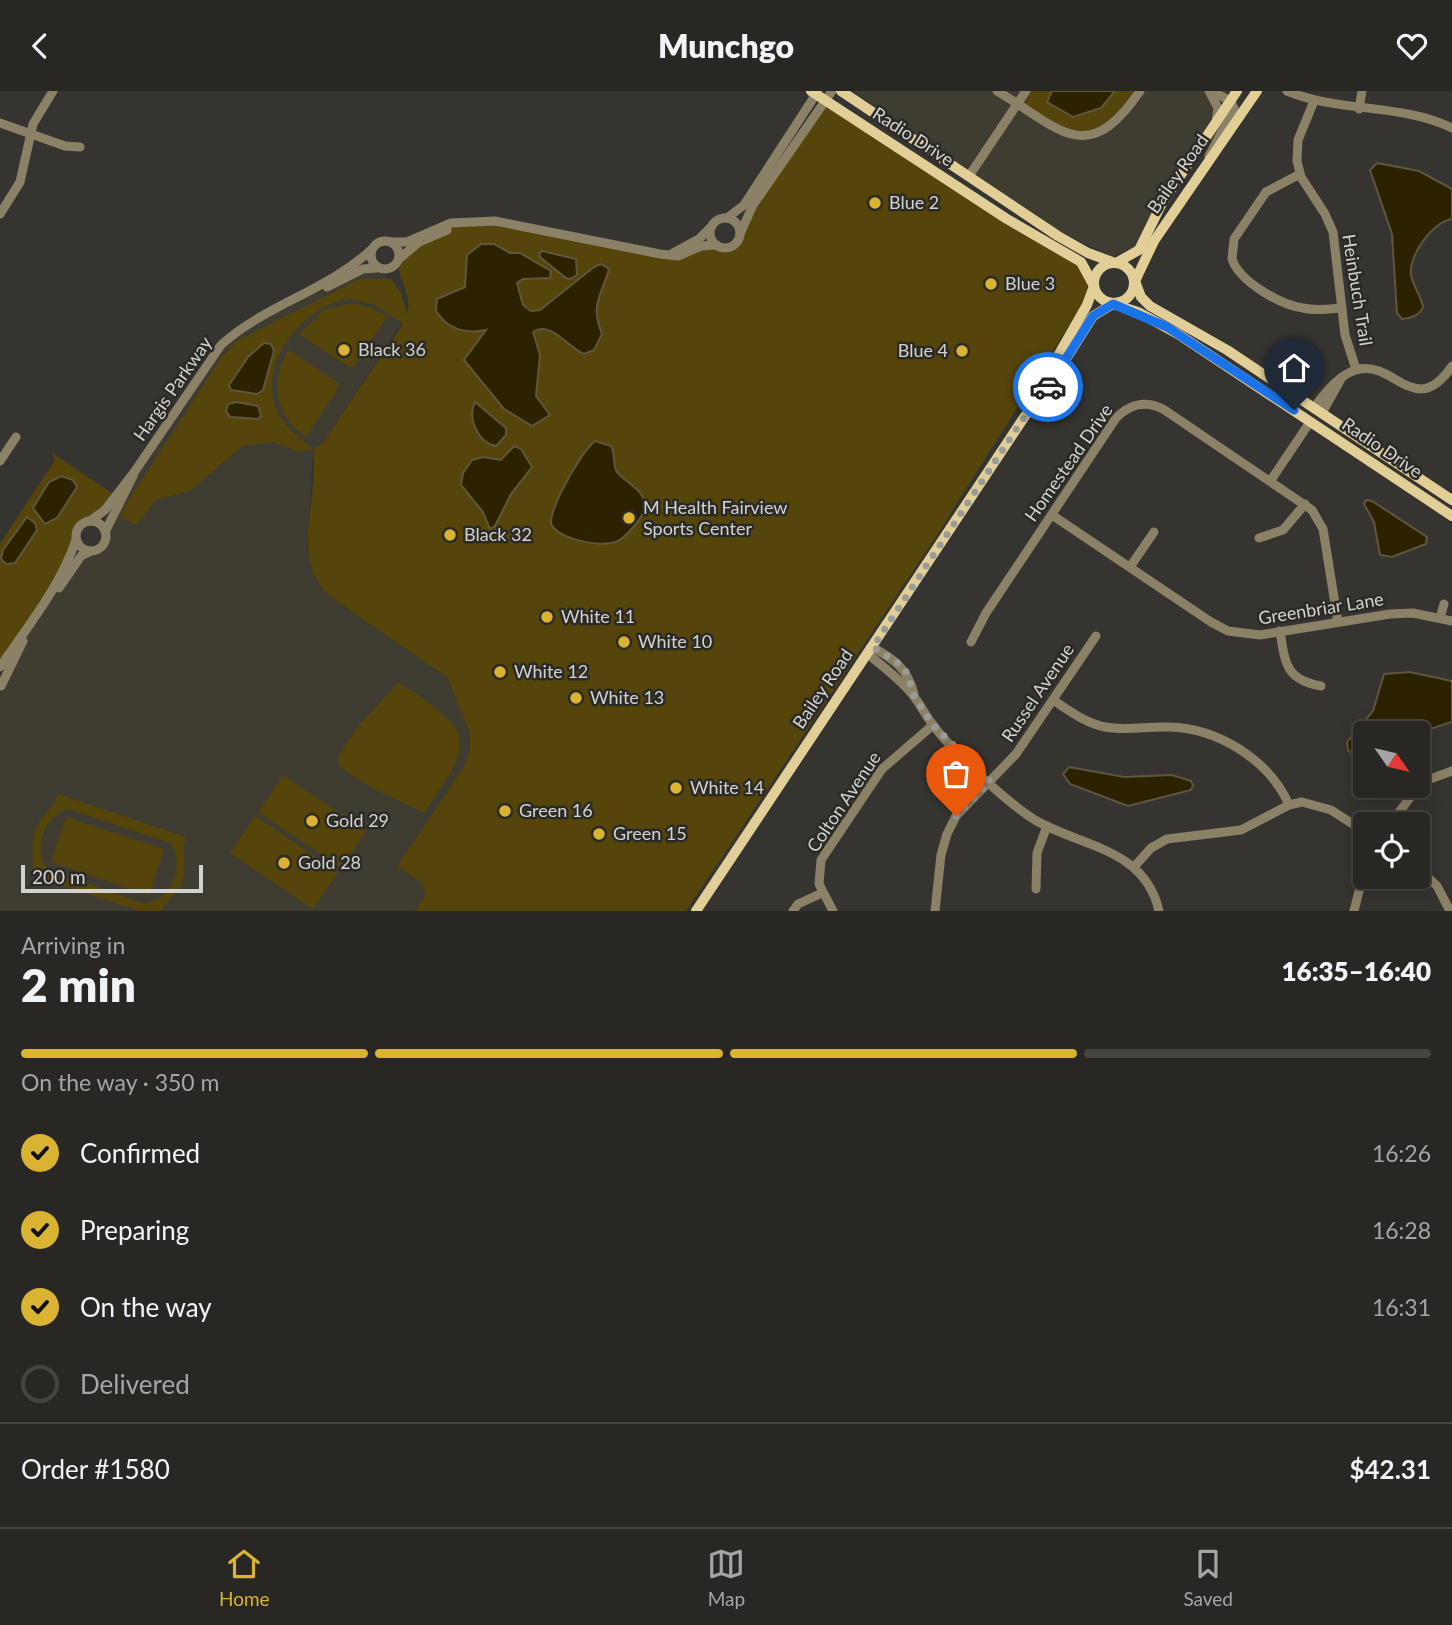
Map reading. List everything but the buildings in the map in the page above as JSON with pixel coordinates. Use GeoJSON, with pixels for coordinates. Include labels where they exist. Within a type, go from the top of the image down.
{"type":"FeatureCollection","features":[{"type":"Feature","properties":{"kind":"main road","name":"Radio Drive"},"geometry":{"type":"LineString","coordinates":[[841,91],[1067,242],[1115,263]]}},
{"type":"Feature","properties":{"kind":"main road","name":"Bailey Road"},"geometry":{"type":"LineString","coordinates":[[1115,263],[1139,250],[1162,203],[1237,91]]}},
{"type":"Feature","properties":{"kind":"main road","name":"Bailey Road"},"geometry":{"type":"LineString","coordinates":[[1135,281],[1148,250],[1257,91]]}},
{"type":"Feature","properties":{"kind":"main road","name":"Radio Drive"},"geometry":{"type":"LineString","coordinates":[[821,93],[1007,219],[1081,262],[1094,286]]}},
{"type":"Feature","properties":{"kind":"main road"},"geometry":{"type":"LineString","coordinates":[[1115,263],[1127,268],[1135,281],[1128,296],[1113,304],[1100,297],[1094,286],[1102,268],[1115,263]]}},
{"type":"Feature","properties":{"kind":"main road","name":"Radio Drive"},"geometry":{"type":"LineString","coordinates":[[1135,281],[1141,297],[1150,306],[1227,350],[1452,500]]}},
{"type":"Feature","properties":{"kind":"main road","name":"Bailey Road"},"geometry":{"type":"LineString","coordinates":[[696,911],[1025,416],[1087,306],[1094,286]]}},
{"type":"Feature","properties":{"kind":"main road","name":"Radio Drive"},"geometry":{"type":"LineString","coordinates":[[1113,304],[1138,312],[1178,334],[1452,516]]}},
{"type":"Feature","properties":{"kind":"main road","name":"Bailey Road"},"geometry":{"type":"LineString","coordinates":[[1025,416],[1045,392],[1093,316],[1113,304]]}},
{"type":"Feature","properties":{"kind":"street"},"geometry":{"type":"LineString","coordinates":[[0,214],[20,182],[30,134],[53,91]]}},
{"type":"Feature","properties":{"kind":"street"},"geometry":{"type":"LineString","coordinates":[[997,91],[1059,131],[1085,135],[1114,124],[1140,91]]}},
{"type":"Feature","properties":{"kind":"street"},"geometry":{"type":"LineString","coordinates":[[969,176],[1026,91]]}},
{"type":"Feature","properties":{"kind":"street"},"geometry":{"type":"LineString","coordinates":[[1204,167],[1234,111],[1230,101],[1210,91]]}},
{"type":"Feature","properties":{"kind":"street"},"geometry":{"type":"LineString","coordinates":[[1210,91],[1217,108],[1216,122]]}},
{"type":"Feature","properties":{"kind":"street"},"geometry":{"type":"LineString","coordinates":[[1287,91],[1302,93],[1314,101],[1422,117],[1452,128]]}},
{"type":"Feature","properties":{"kind":"street"},"geometry":{"type":"LineString","coordinates":[[1359,109],[1362,91]]}},
{"type":"Feature","properties":{"kind":"street"},"geometry":{"type":"LineString","coordinates":[[671,254],[699,239],[718,220],[727,218],[744,205],[821,93]]}},
{"type":"Feature","properties":{"kind":"street"},"geometry":{"type":"LineString","coordinates":[[465,222],[419,242],[391,269],[377,268],[372,261],[372,249],[382,241],[407,242],[440,226],[465,222],[495,221],[653,253],[678,255],[705,245],[732,246],[753,205],[821,93]]}},
{"type":"Feature","properties":{"kind":"street","name":"Heinbuch Trail"},"geometry":{"type":"LineString","coordinates":[[1314,101],[1297,144],[1300,174],[1333,232],[1345,338],[1356,369]]}},
{"type":"Feature","properties":{"kind":"street"},"geometry":{"type":"LineString","coordinates":[[0,123],[65,146],[80,148]]}},
{"type":"Feature","properties":{"kind":"street"},"geometry":{"type":"LineString","coordinates":[[1300,174],[1266,193],[1233,241],[1233,264],[1242,275],[1290,305],[1311,309],[1342,308]]}},
{"type":"Feature","properties":{"kind":"street"},"geometry":{"type":"LineString","coordinates":[[727,218],[738,225],[740,234]]}},
{"type":"Feature","properties":{"kind":"street"},"geometry":{"type":"LineString","coordinates":[[712,226],[712,239],[717,245]]}},
{"type":"Feature","properties":{"kind":"street"},"geometry":{"type":"LineString","coordinates":[[391,242],[398,249],[399,259]]}},
{"type":"Feature","properties":{"kind":"street","name":"Hargis Parkway"},"geometry":{"type":"LineString","coordinates":[[315,290],[358,263],[372,249]]}},
{"type":"Feature","properties":{"kind":"street","name":"Hargis Parkway"},"geometry":{"type":"LineString","coordinates":[[90,521],[105,510],[135,471],[221,345],[238,330],[315,290],[363,269],[377,268]]}},
{"type":"Feature","properties":{"kind":"street"},"geometry":{"type":"LineString","coordinates":[[1318,411],[1333,381],[1356,369],[1380,369],[1409,387],[1422,390],[1437,385],[1452,366]]}},
{"type":"Feature","properties":{"kind":"street","name":"Homestead Drive"},"geometry":{"type":"LineString","coordinates":[[971,642],[986,613],[1116,418],[1126,409],[1142,403],[1163,408],[1305,504],[1323,529],[1338,622]]}},
{"type":"Feature","properties":{"kind":"street"},"geometry":{"type":"LineString","coordinates":[[1270,480],[1310,422]]}},
{"type":"Feature","properties":{"kind":"street"},"geometry":{"type":"LineString","coordinates":[[0,461],[16,437]]}},
{"type":"Feature","properties":{"kind":"street","name":"Hargis Parkway"},"geometry":{"type":"LineString","coordinates":[[105,532],[135,471]]}},
{"type":"Feature","properties":{"kind":"street"},"geometry":{"type":"LineString","coordinates":[[1259,538],[1283,530],[1305,504]]}},
{"type":"Feature","properties":{"kind":"street","name":"Greenbriar Lane"},"geometry":{"type":"LineString","coordinates":[[1052,515],[1228,631],[1250,635],[1401,613],[1452,621]]}},
{"type":"Feature","properties":{"kind":"street"},"geometry":{"type":"LineString","coordinates":[[0,667],[81,555],[103,545],[105,532],[99,524],[90,521],[79,527],[68,562],[44,605]]}},
{"type":"Feature","properties":{"kind":"street"},"geometry":{"type":"LineString","coordinates":[[1130,567],[1154,531]]}},
{"type":"Feature","properties":{"kind":"street"},"geometry":{"type":"LineString","coordinates":[[76,540],[82,548],[91,551]]}},
{"type":"Feature","properties":{"kind":"street"},"geometry":{"type":"LineString","coordinates":[[1440,618],[1444,604]]}},
{"type":"Feature","properties":{"kind":"street"},"geometry":{"type":"LineString","coordinates":[[0,698],[1,685],[27,630]]}},
{"type":"Feature","properties":{"kind":"street"},"geometry":{"type":"LineString","coordinates":[[1280,631],[1285,658],[1293,675],[1306,684],[1321,686]]}},
{"type":"Feature","properties":{"kind":"street","name":"Russel Avenue"},"geometry":{"type":"LineString","coordinates":[[935,911],[947,834],[962,808],[1016,754],[1096,636]]}},
{"type":"Feature","properties":{"kind":"street"},"geometry":{"type":"LineString","coordinates":[[870,650],[901,665],[907,673],[914,696],[933,725],[1016,805],[1047,826],[1109,850],[1133,867],[1149,886],[1159,911]]}},
{"type":"Feature","properties":{"kind":"street"},"geometry":{"type":"LineString","coordinates":[[1053,700],[1080,718],[1103,727],[1177,727],[1239,749],[1272,774],[1289,805]]}},
{"type":"Feature","properties":{"kind":"street","name":"Colton Avenue"},"geometry":{"type":"LineString","coordinates":[[822,893],[818,876],[825,853],[882,769],[933,725]]}},
{"type":"Feature","properties":{"kind":"street"},"geometry":{"type":"LineString","coordinates":[[1399,812],[1422,782],[1452,771]]}},
{"type":"Feature","properties":{"kind":"street"},"geometry":{"type":"LineString","coordinates":[[1133,867],[1151,848],[1167,839],[1241,830],[1289,805],[1302,802],[1321,805],[1353,825]]}},
{"type":"Feature","properties":{"kind":"street"},"geometry":{"type":"LineString","coordinates":[[1036,889],[1037,853],[1047,826]]}},
{"type":"Feature","properties":{"kind":"street"},"geometry":{"type":"LineString","coordinates":[[1430,879],[1437,886],[1450,911]]}},
{"type":"Feature","properties":{"kind":"street"},"geometry":{"type":"LineString","coordinates":[[1354,911],[1360,889]]}},
{"type":"Feature","properties":{"kind":"street"},"geometry":{"type":"LineString","coordinates":[[793,911],[798,904],[822,893],[833,911]]}},
{"type":"Feature","properties":{"kind":"shaded area"},"geometry":{"type":"Polygon","coordinates":[[[854,91],[1230,91],[1165,190],[1136,247],[1112,257],[1057,230],[854,91]]]}},
{"type":"Feature","properties":{"kind":"shaded area"},"geometry":{"type":"Polygon","coordinates":[[[1032,91],[1135,91],[1108,121],[1084,131],[1072,130],[1025,104],[1032,91]]]}},
{"type":"Feature","properties":{"kind":"shaded area"},"geometry":{"type":"Polygon","coordinates":[[[1052,91],[1115,91],[1101,108],[1073,117],[1047,102],[1052,91]]]}},
{"type":"Feature","properties":{"kind":"shaded area","name":"M Health Fairview Sports Center"},"geometry":{"type":"Polygon","coordinates":[[[825,100],[1090,274],[1085,300],[939,532],[686,911],[415,911],[425,896],[422,883],[397,866],[465,765],[470,748],[469,731],[447,677],[332,598],[319,582],[311,565],[308,547],[313,450],[296,451],[274,442],[242,446],[190,491],[155,500],[137,525],[120,517],[125,506],[221,358],[237,341],[360,279],[391,279],[401,293],[407,314],[407,294],[398,262],[430,237],[473,220],[653,253],[688,253],[732,246],[825,100]],[[350,299],[317,311],[290,337],[280,353],[272,389],[275,406],[286,425],[313,450],[324,441],[403,324],[375,305],[350,299]]]}},
{"type":"Feature","properties":{"kind":"shaded area"},"geometry":{"type":"Polygon","coordinates":[[[1377,163],[1419,171],[1452,189],[1452,219],[1437,226],[1430,233],[1413,259],[1411,275],[1423,307],[1408,318],[1402,319],[1397,313],[1392,234],[1370,170],[1377,163]]]}},
{"type":"Feature","properties":{"kind":"shaded area"},"geometry":{"type":"Polygon","coordinates":[[[481,244],[494,244],[510,253],[520,253],[551,271],[550,278],[523,279],[517,283],[523,305],[531,311],[540,310],[594,267],[601,264],[609,269],[598,301],[597,315],[602,334],[594,350],[584,354],[553,332],[540,329],[533,332],[540,355],[536,396],[550,415],[532,426],[504,409],[464,360],[486,330],[458,329],[446,323],[436,311],[437,299],[465,287],[467,255],[481,244]]]}},
{"type":"Feature","properties":{"kind":"shaded area"},"geometry":{"type":"Polygon","coordinates":[[[542,251],[576,259],[577,275],[566,278],[541,258],[539,254],[542,251]]]}},
{"type":"Feature","properties":{"kind":"shaded area"},"geometry":{"type":"Polygon","coordinates":[[[377,268],[401,293],[406,316],[327,437],[313,450],[307,550],[318,582],[338,602],[447,677],[467,725],[470,748],[465,765],[397,866],[422,883],[425,896],[414,911],[0,911],[1,686],[27,630],[81,556],[103,545],[110,518],[206,364],[238,330],[315,290],[377,268]]]}},
{"type":"Feature","properties":{"kind":"shaded area","name":"Black 36"},"geometry":{"type":"Polygon","coordinates":[[[352,303],[372,308],[387,317],[354,366],[349,367],[299,334],[324,310],[352,303]]]}},
{"type":"Feature","properties":{"kind":"shaded area"},"geometry":{"type":"Polygon","coordinates":[[[264,343],[271,344],[274,351],[263,390],[257,394],[231,390],[229,385],[248,357],[264,343]]]}},
{"type":"Feature","properties":{"kind":"shaded area"},"geometry":{"type":"Polygon","coordinates":[[[289,350],[338,383],[338,388],[306,437],[287,419],[278,397],[278,374],[289,350]]]}},
{"type":"Feature","properties":{"kind":"shaded area"},"geometry":{"type":"Polygon","coordinates":[[[237,402],[258,406],[261,415],[258,419],[230,417],[226,411],[228,404],[237,402]]]}},
{"type":"Feature","properties":{"kind":"shaded area"},"geometry":{"type":"Polygon","coordinates":[[[475,402],[506,428],[506,435],[496,446],[484,440],[476,429],[472,415],[475,402]]]}},
{"type":"Feature","properties":{"kind":"shaded area"},"geometry":{"type":"Polygon","coordinates":[[[27,436],[113,494],[95,516],[76,527],[63,567],[0,663],[0,544],[55,460],[52,453],[27,436]]]}},
{"type":"Feature","properties":{"kind":"shaded area"},"geometry":{"type":"Polygon","coordinates":[[[595,441],[611,446],[617,472],[636,488],[645,503],[643,514],[633,528],[616,542],[590,543],[571,538],[551,524],[555,505],[567,480],[595,441]]]}},
{"type":"Feature","properties":{"kind":"shaded area"},"geometry":{"type":"Polygon","coordinates":[[[514,446],[521,449],[532,467],[511,494],[495,526],[490,529],[483,512],[461,485],[463,473],[472,460],[483,457],[501,460],[514,446]]]}},
{"type":"Feature","properties":{"kind":"shaded area"},"geometry":{"type":"Polygon","coordinates":[[[61,476],[73,480],[77,487],[57,518],[45,524],[33,508],[49,482],[61,476]]]}},
{"type":"Feature","properties":{"kind":"shaded area"},"geometry":{"type":"Polygon","coordinates":[[[1366,500],[1372,501],[1427,537],[1426,544],[1392,557],[1380,555],[1374,522],[1364,504],[1366,500]]]}},
{"type":"Feature","properties":{"kind":"shaded area"},"geometry":{"type":"Polygon","coordinates":[[[27,517],[35,523],[37,530],[15,563],[6,564],[1,559],[3,550],[27,517]]]}},
{"type":"Feature","properties":{"kind":"shaded area"},"geometry":{"type":"Polygon","coordinates":[[[1410,672],[1452,681],[1452,722],[1430,729],[1430,721],[1365,721],[1373,711],[1384,674],[1410,672]]]}},
{"type":"Feature","properties":{"kind":"shaded area"},"geometry":{"type":"Polygon","coordinates":[[[399,682],[442,714],[454,726],[460,739],[453,768],[424,813],[372,788],[340,767],[338,756],[359,725],[399,682]]]}},
{"type":"Feature","properties":{"kind":"shaded area"},"geometry":{"type":"Polygon","coordinates":[[[1353,735],[1353,754],[1348,750],[1347,742],[1353,735]]]}},
{"type":"Feature","properties":{"kind":"shaded area"},"geometry":{"type":"Polygon","coordinates":[[[1069,767],[1124,777],[1172,775],[1191,781],[1193,785],[1191,790],[1128,806],[1070,784],[1063,774],[1069,767]]]}},
{"type":"Feature","properties":{"kind":"shaded area","name":"Gold 29"},"geometry":{"type":"Polygon","coordinates":[[[283,775],[366,831],[341,868],[258,812],[283,775]]]}},
{"type":"Feature","properties":{"kind":"shaded area"},"geometry":{"type":"Polygon","coordinates":[[[58,794],[186,837],[183,880],[161,911],[139,911],[31,875],[35,831],[58,794]],[[68,809],[52,819],[47,826],[41,852],[48,869],[142,903],[161,897],[173,881],[176,861],[170,843],[68,809]]]}},
{"type":"Feature","properties":{"kind":"shaded area","name":"Gold 28"},"geometry":{"type":"Polygon","coordinates":[[[255,816],[338,872],[313,909],[230,853],[255,816]]]}},
{"type":"Feature","properties":{"kind":"shaded area"},"geometry":{"type":"Polygon","coordinates":[[[66,817],[164,849],[149,895],[51,862],[66,817]]]}},
{"type":"Feature","properties":{"kind":"way so far"},"geometry":{"type":"LineString","coordinates":[[956,816],[990,781],[950,745],[925,715],[901,665],[873,647],[1025,416],[1048,387]]}},
{"type":"Feature","properties":{"kind":"place","name":"Blue 2"},"geometry":{"type":"Point","coordinates":[875,203]}},
{"type":"Feature","properties":{"kind":"place","name":"Blue 3"},"geometry":{"type":"Point","coordinates":[991,284]}},
{"type":"Feature","properties":{"kind":"place","name":"Black 36"},"geometry":{"type":"Point","coordinates":[344,350]}},
{"type":"Feature","properties":{"kind":"place","name":"Blue 4"},"geometry":{"type":"Point","coordinates":[962,351]}},
{"type":"Feature","properties":{"kind":"place","name":"M Health Fairview Sports Center"},"geometry":{"type":"Point","coordinates":[629,518]}},
{"type":"Feature","properties":{"kind":"place","name":"Black 32"},"geometry":{"type":"Point","coordinates":[450,535]}},
{"type":"Feature","properties":{"kind":"place","name":"White 11"},"geometry":{"type":"Point","coordinates":[547,617]}},
{"type":"Feature","properties":{"kind":"place","name":"White 10"},"geometry":{"type":"Point","coordinates":[624,642]}},
{"type":"Feature","properties":{"kind":"place","name":"White 12"},"geometry":{"type":"Point","coordinates":[500,672]}},
{"type":"Feature","properties":{"kind":"place","name":"White 13"},"geometry":{"type":"Point","coordinates":[576,698]}},
{"type":"Feature","properties":{"kind":"place","name":"White 14"},"geometry":{"type":"Point","coordinates":[676,788]}},
{"type":"Feature","properties":{"kind":"place","name":"Green 16"},"geometry":{"type":"Point","coordinates":[505,811]}},
{"type":"Feature","properties":{"kind":"place","name":"Gold 29"},"geometry":{"type":"Point","coordinates":[312,821]}},
{"type":"Feature","properties":{"kind":"place","name":"Green 15"},"geometry":{"type":"Point","coordinates":[599,834]}},
{"type":"Feature","properties":{"kind":"place","name":"Gold 28"},"geometry":{"type":"Point","coordinates":[284,863]}},
{"type":"Feature","properties":{"kind":"route"},"geometry":{"type":"LineString","coordinates":[[1048,387],[1095,313],[1113,304],[1138,312],[1167,327],[1294,410]]}}]}
